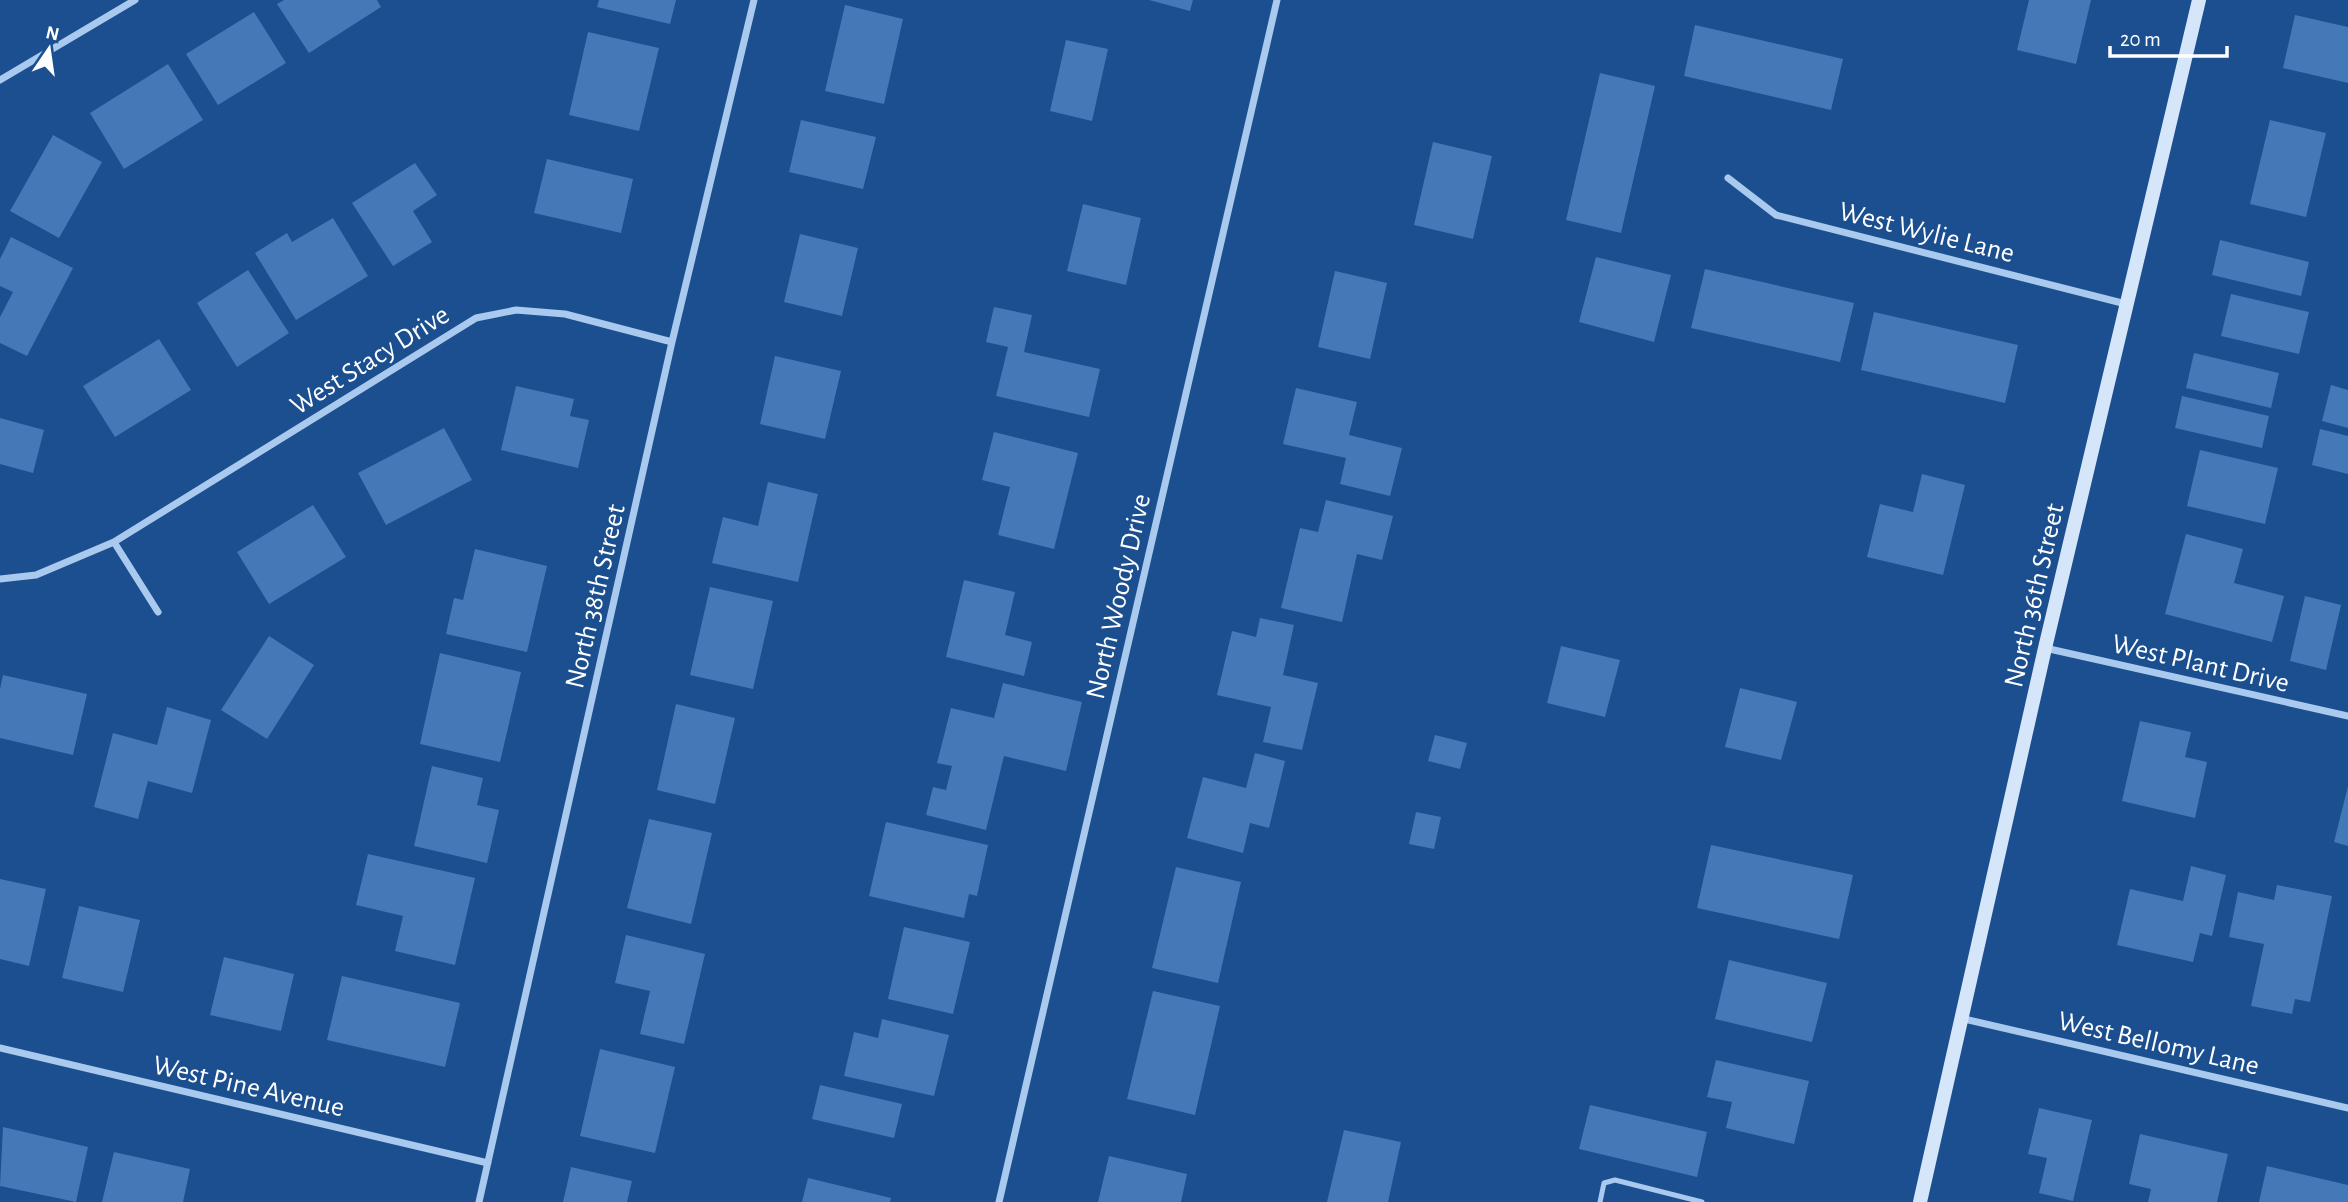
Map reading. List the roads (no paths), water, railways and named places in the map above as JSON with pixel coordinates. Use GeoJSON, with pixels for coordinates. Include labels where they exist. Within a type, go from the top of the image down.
{"type":"FeatureCollection","features":[{"type":"Feature","properties":{"kind":"street"},"geometry":{"type":"LineString","coordinates":[[0,80],[135,0]]}},
{"type":"Feature","properties":{"kind":"street","name":"North 38th Street"},"geometry":{"type":"LineString","coordinates":[[479,1202],[672,342],[754,0]]}},
{"type":"Feature","properties":{"kind":"street","name":"North Woody Drive"},"geometry":{"type":"LineString","coordinates":[[999,1202],[1277,0]]}},
{"type":"Feature","properties":{"kind":"street","name":"North 36th Street"},"geometry":{"type":"LineString","coordinates":[[1920,1202],[2045,648],[2199,0]]}},
{"type":"Feature","properties":{"kind":"street","name":"West Wylie Lane"},"geometry":{"type":"LineString","coordinates":[[1728,178],[1776,215],[2126,304]]}},
{"type":"Feature","properties":{"kind":"street","name":"West Stacy Drive"},"geometry":{"type":"LineString","coordinates":[[0,579],[36,575],[114,542],[476,318],[516,310],[565,314],[672,342]]}},
{"type":"Feature","properties":{"kind":"street"},"geometry":{"type":"LineString","coordinates":[[114,542],[158,612]]}},
{"type":"Feature","properties":{"kind":"street","name":"West Plant Drive"},"geometry":{"type":"LineString","coordinates":[[2045,648],[2348,716]]}},
{"type":"Feature","properties":{"kind":"street","name":"West Bellomy Lane"},"geometry":{"type":"LineString","coordinates":[[1960,1018],[2348,1108]]}},
{"type":"Feature","properties":{"kind":"street","name":"West Pine Avenue"},"geometry":{"type":"LineString","coordinates":[[0,1048],[488,1163]]}},
{"type":"Feature","properties":{"kind":"lane"},"geometry":{"type":"LineString","coordinates":[[1600,1202],[1604,1184],[1615,1180],[1702,1202]]}}]}
